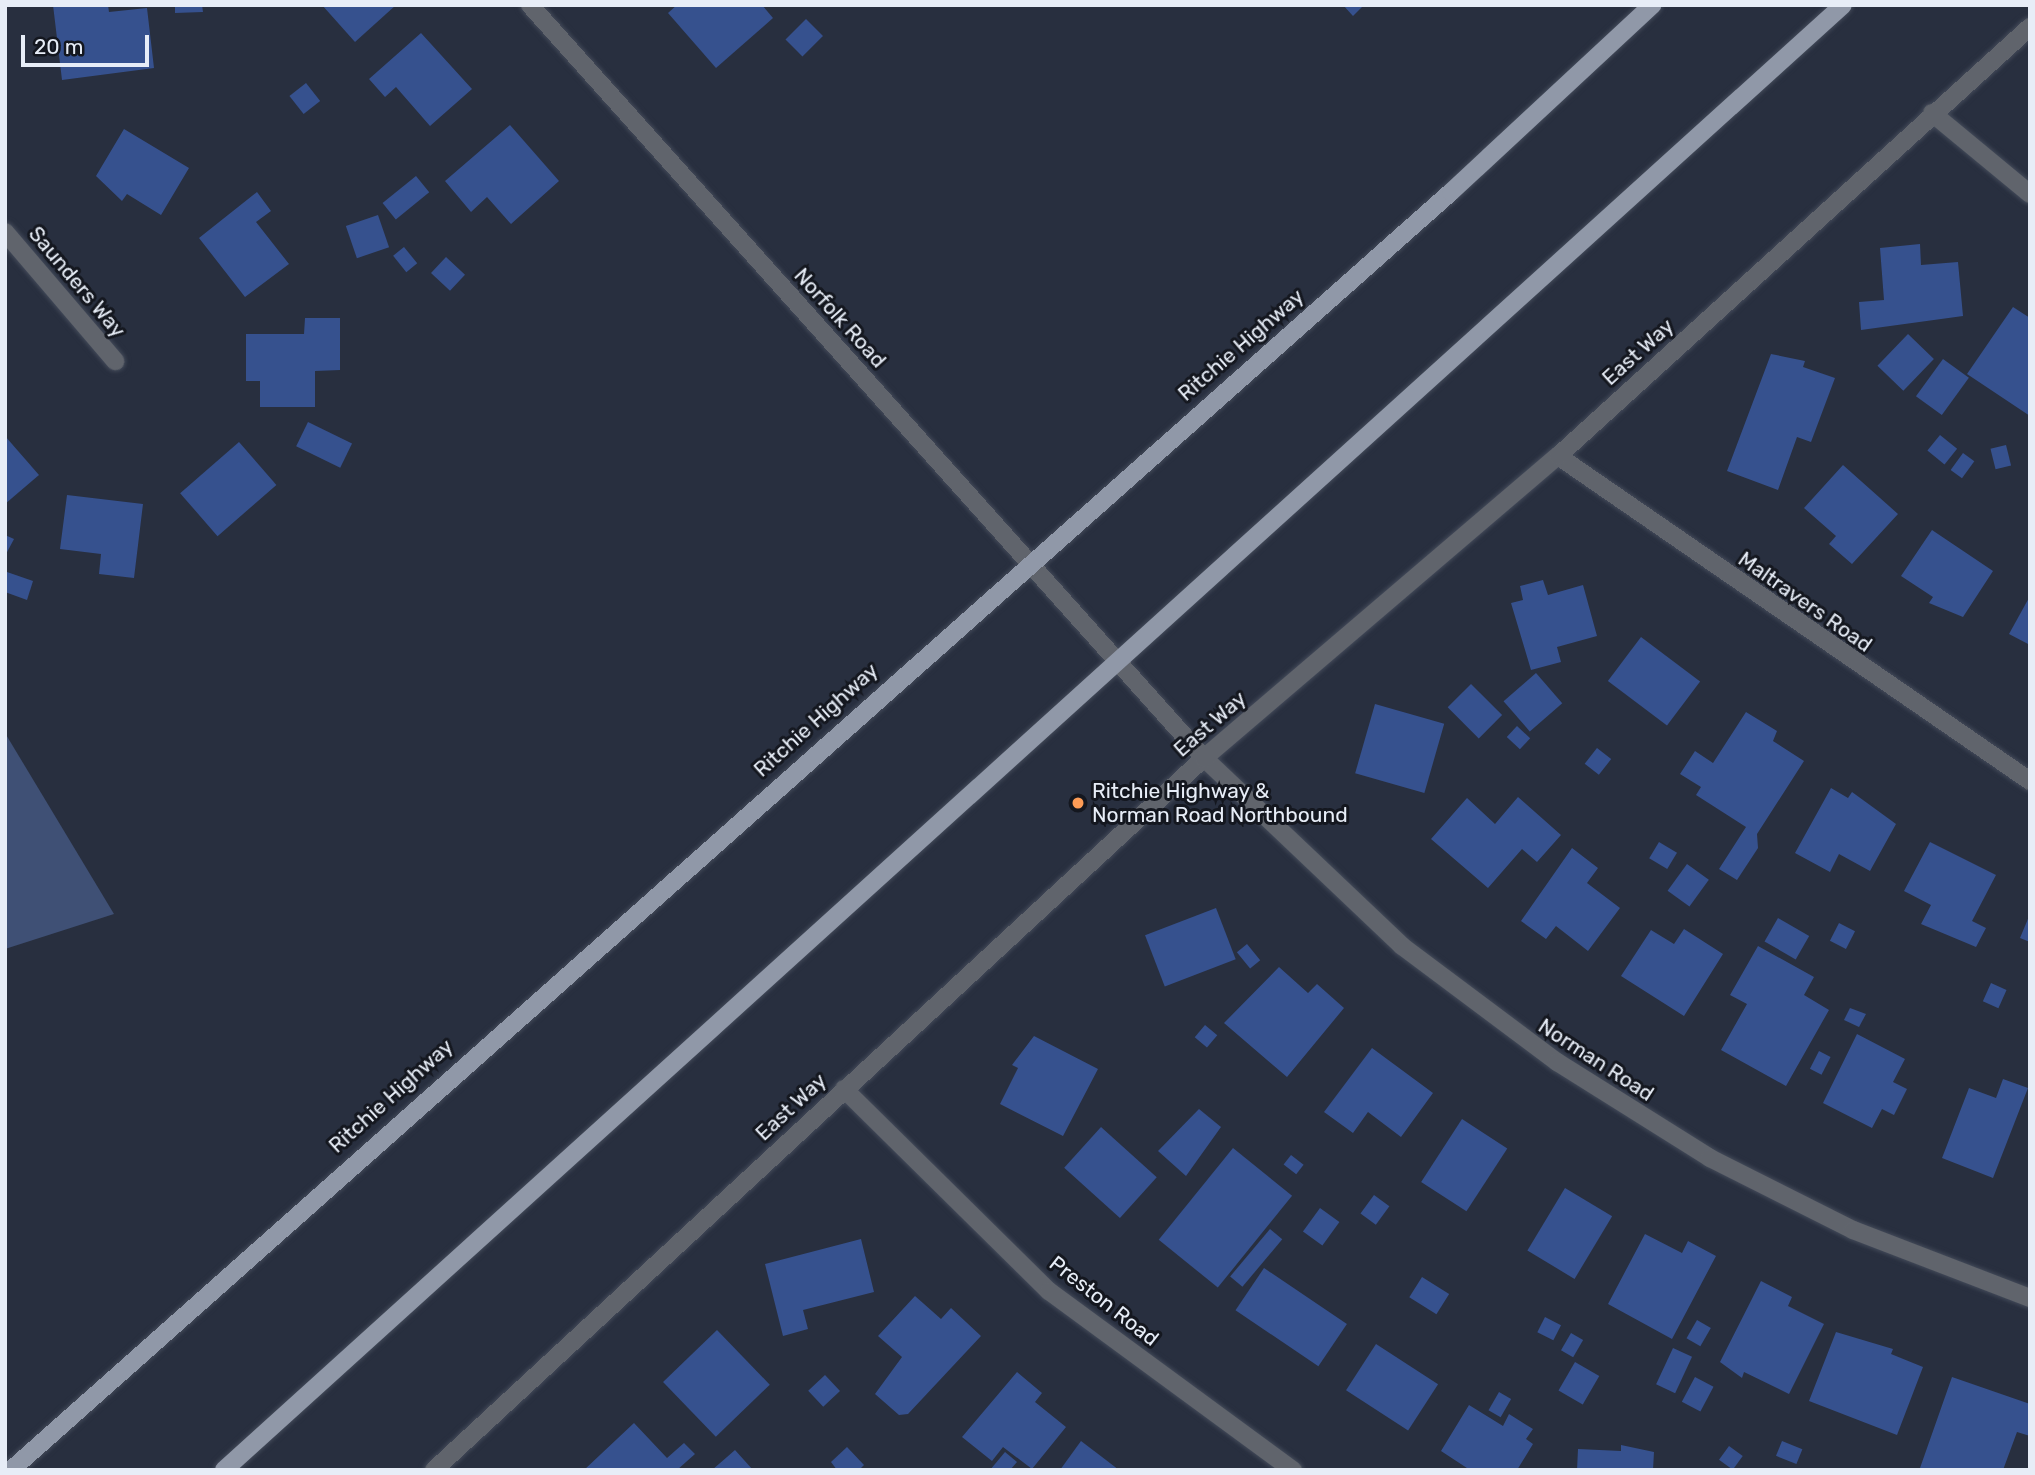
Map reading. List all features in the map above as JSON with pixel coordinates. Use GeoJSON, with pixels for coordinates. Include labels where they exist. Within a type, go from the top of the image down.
{"type":"FeatureCollection","features":[{"type":"Feature","properties":{"kind":"main road","name":"Ritchie Highway"},"geometry":{"type":"LineString","coordinates":[[11,1470],[1028,562],[1451,192],[1651,5]]}},
{"type":"Feature","properties":{"kind":"main road"},"geometry":{"type":"LineString","coordinates":[[223,1470],[1843,5]]}},
{"type":"Feature","properties":{"kind":"street","name":"Norfolk Road"},"geometry":{"type":"LineString","coordinates":[[532,6],[1117,661]]}},
{"type":"Feature","properties":{"kind":"street","name":"East Way"},"geometry":{"type":"LineString","coordinates":[[434,1470],[1204,758],[1558,456],[1932,113],[2030,27]]}},
{"type":"Feature","properties":{"kind":"street"},"geometry":{"type":"LineString","coordinates":[[1932,113],[2030,194]]}},
{"type":"Feature","properties":{"kind":"street","name":"Saunders Way"},"geometry":{"type":"LineString","coordinates":[[5,232],[115,361]]}},
{"type":"Feature","properties":{"kind":"street","name":"Maltravers Road"},"geometry":{"type":"LineString","coordinates":[[1558,456],[2030,781]]}},
{"type":"Feature","properties":{"kind":"street","name":"Norman Road"},"geometry":{"type":"LineString","coordinates":[[1117,661],[1204,758],[1402,946],[1556,1062],[1783,1197],[1926,1261],[2030,1298]]}},
{"type":"Feature","properties":{"kind":"street","name":"Preston Road"},"geometry":{"type":"LineString","coordinates":[[844,1089],[1049,1291],[1293,1470]]}},
{"type":"Feature","properties":{"kind":"shaded area"},"geometry":{"type":"Polygon","coordinates":[[[5,733],[114,914],[5,949],[5,733]]]}},
{"type":"Feature","properties":{"kind":"building"},"geometry":{"type":"Polygon","coordinates":[[[53,5],[108,5],[109,12],[147,8],[154,68],[62,80],[53,5]]]}},
{"type":"Feature","properties":{"kind":"building"},"geometry":{"type":"Polygon","coordinates":[[[175,5],[202,5],[203,12],[175,13],[175,5]]]}},
{"type":"Feature","properties":{"kind":"building"},"geometry":{"type":"Polygon","coordinates":[[[322,5],[396,5],[355,42],[322,5]]]}},
{"type":"Feature","properties":{"kind":"building"},"geometry":{"type":"Polygon","coordinates":[[[677,5],[762,5],[773,18],[716,68],[668,13],[677,5]]]}},
{"type":"Feature","properties":{"kind":"building"},"geometry":{"type":"Polygon","coordinates":[[[1343,5],[1364,5],[1353,16],[1343,5]]]}},
{"type":"Feature","properties":{"kind":"building"},"geometry":{"type":"Polygon","coordinates":[[[806,19],[823,36],[802,56],[785,40],[806,19]]]}},
{"type":"Feature","properties":{"kind":"building"},"geometry":{"type":"Polygon","coordinates":[[[421,33],[472,89],[430,126],[396,87],[385,97],[369,79],[421,33]]]}},
{"type":"Feature","properties":{"kind":"building"},"geometry":{"type":"Polygon","coordinates":[[[306,83],[320,101],[304,114],[289,96],[306,83]]]}},
{"type":"Feature","properties":{"kind":"building"},"geometry":{"type":"Polygon","coordinates":[[[510,125],[559,181],[511,224],[487,197],[471,212],[445,181],[510,125]]]}},
{"type":"Feature","properties":{"kind":"building"},"geometry":{"type":"Polygon","coordinates":[[[124,129],[189,168],[161,215],[127,194],[122,201],[96,176],[124,129]]]}},
{"type":"Feature","properties":{"kind":"building"},"geometry":{"type":"Polygon","coordinates":[[[416,176],[429,192],[396,219],[383,203],[416,176]]]}},
{"type":"Feature","properties":{"kind":"building"},"geometry":{"type":"Polygon","coordinates":[[[257,192],[271,211],[256,222],[289,264],[245,297],[199,238],[257,192]]]}},
{"type":"Feature","properties":{"kind":"building"},"geometry":{"type":"Polygon","coordinates":[[[378,215],[389,247],[357,258],[346,226],[378,215]]]}},
{"type":"Feature","properties":{"kind":"building"},"geometry":{"type":"Polygon","coordinates":[[[1920,244],[1921,265],[1958,262],[1963,316],[1861,330],[1859,302],[1884,300],[1880,248],[1920,244]]]}},
{"type":"Feature","properties":{"kind":"building"},"geometry":{"type":"Polygon","coordinates":[[[404,247],[417,263],[406,272],[393,256],[404,247]]]}},
{"type":"Feature","properties":{"kind":"building"},"geometry":{"type":"Polygon","coordinates":[[[446,257],[465,275],[450,291],[431,273],[446,257]]]}},
{"type":"Feature","properties":{"kind":"building"},"geometry":{"type":"Polygon","coordinates":[[[2013,307],[2030,318],[2030,416],[1967,374],[2013,307]]]}},
{"type":"Feature","properties":{"kind":"building"},"geometry":{"type":"Polygon","coordinates":[[[305,318],[340,318],[340,370],[315,371],[315,407],[260,407],[260,381],[246,381],[246,334],[304,334],[305,318]]]}},
{"type":"Feature","properties":{"kind":"building"},"geometry":{"type":"Polygon","coordinates":[[[1908,334],[1934,359],[1903,391],[1877,366],[1908,334]]]}},
{"type":"Feature","properties":{"kind":"building"},"geometry":{"type":"Polygon","coordinates":[[[1771,354],[1805,361],[1803,367],[1835,378],[1811,442],[1797,437],[1778,490],[1727,471],[1771,354]]]}},
{"type":"Feature","properties":{"kind":"building"},"geometry":{"type":"Polygon","coordinates":[[[1943,359],[1969,378],[1942,415],[1916,396],[1943,359]]]}},
{"type":"Feature","properties":{"kind":"building"},"geometry":{"type":"Polygon","coordinates":[[[308,422],[352,443],[340,468],[296,446],[308,422]]]}},
{"type":"Feature","properties":{"kind":"building"},"geometry":{"type":"Polygon","coordinates":[[[1940,435],[1957,449],[1945,464],[1927,451],[1940,435]]]}},
{"type":"Feature","properties":{"kind":"building"},"geometry":{"type":"Polygon","coordinates":[[[5,436],[39,475],[5,504],[5,436]]]}},
{"type":"Feature","properties":{"kind":"building"},"geometry":{"type":"Polygon","coordinates":[[[239,442],[276,485],[218,536],[180,493],[239,442]]]}},
{"type":"Feature","properties":{"kind":"building"},"geometry":{"type":"Polygon","coordinates":[[[2006,445],[2011,465],[1996,469],[1990,449],[2006,445]]]}},
{"type":"Feature","properties":{"kind":"building"},"geometry":{"type":"Polygon","coordinates":[[[1963,453],[1974,461],[1962,478],[1951,470],[1963,453]]]}},
{"type":"Feature","properties":{"kind":"building"},"geometry":{"type":"Polygon","coordinates":[[[1843,465],[1898,514],[1852,564],[1829,544],[1836,536],[1804,508],[1843,465]]]}},
{"type":"Feature","properties":{"kind":"building"},"geometry":{"type":"Polygon","coordinates":[[[67,495],[143,504],[134,578],[99,574],[101,554],[60,549],[67,495]]]}},
{"type":"Feature","properties":{"kind":"building"},"geometry":{"type":"Polygon","coordinates":[[[1932,530],[1993,571],[1963,617],[1929,603],[1933,597],[1901,576],[1932,530]]]}},
{"type":"Feature","properties":{"kind":"building"},"geometry":{"type":"Polygon","coordinates":[[[5,535],[14,539],[5,556],[5,535]]]}},
{"type":"Feature","properties":{"kind":"building"},"geometry":{"type":"Polygon","coordinates":[[[7,572],[33,581],[27,600],[5,592],[7,572]]]}},
{"type":"Feature","properties":{"kind":"building"},"geometry":{"type":"Polygon","coordinates":[[[1543,580],[1548,595],[1583,585],[1597,636],[1557,647],[1561,662],[1531,670],[1511,603],[1523,600],[1520,586],[1543,580]]]}},
{"type":"Feature","properties":{"kind":"building"},"geometry":{"type":"Polygon","coordinates":[[[2030,596],[2030,645],[2009,634],[2030,596]]]}},
{"type":"Feature","properties":{"kind":"building"},"geometry":{"type":"Polygon","coordinates":[[[1641,637],[1700,682],[1667,725],[1608,681],[1641,637]]]}},
{"type":"Feature","properties":{"kind":"building"},"geometry":{"type":"Polygon","coordinates":[[[1536,673],[1562,703],[1530,731],[1504,701],[1536,673]]]}},
{"type":"Feature","properties":{"kind":"building"},"geometry":{"type":"Polygon","coordinates":[[[1471,684],[1502,715],[1479,738],[1448,707],[1471,684]]]}},
{"type":"Feature","properties":{"kind":"building"},"geometry":{"type":"Polygon","coordinates":[[[1375,704],[1444,724],[1424,793],[1355,773],[1375,704]]]}},
{"type":"Feature","properties":{"kind":"building"},"geometry":{"type":"Polygon","coordinates":[[[1746,712],[1777,731],[1773,741],[1804,761],[1757,834],[1758,848],[1737,880],[1719,869],[1746,827],[1696,795],[1701,787],[1680,774],[1695,751],[1713,763],[1746,712]]]}},
{"type":"Feature","properties":{"kind":"building"},"geometry":{"type":"Polygon","coordinates":[[[1517,726],[1530,738],[1520,749],[1507,737],[1517,726]]]}},
{"type":"Feature","properties":{"kind":"building"},"geometry":{"type":"Polygon","coordinates":[[[1597,748],[1611,759],[1599,775],[1585,764],[1597,748]]]}},
{"type":"Feature","properties":{"kind":"building"},"geometry":{"type":"Polygon","coordinates":[[[1831,788],[1848,798],[1852,792],[1896,824],[1870,871],[1839,854],[1830,872],[1795,853],[1831,788]]]}},
{"type":"Feature","properties":{"kind":"building"},"geometry":{"type":"Polygon","coordinates":[[[1518,797],[1561,835],[1537,862],[1522,849],[1488,888],[1431,839],[1467,798],[1495,824],[1518,797]]]}},
{"type":"Feature","properties":{"kind":"building"},"geometry":{"type":"Polygon","coordinates":[[[1659,842],[1677,853],[1667,869],[1649,858],[1659,842]]]}},
{"type":"Feature","properties":{"kind":"building"},"geometry":{"type":"Polygon","coordinates":[[[1930,842],[1996,875],[1972,921],[1986,928],[1976,947],[1921,924],[1931,905],[1904,891],[1930,842]]]}},
{"type":"Feature","properties":{"kind":"building"},"geometry":{"type":"Polygon","coordinates":[[[1572,848],[1598,868],[1587,883],[1620,908],[1588,951],[1556,926],[1546,939],[1521,921],[1572,848]]]}},
{"type":"Feature","properties":{"kind":"building"},"geometry":{"type":"Polygon","coordinates":[[[1687,864],[1709,880],[1689,907],[1668,891],[1687,864]]]}},
{"type":"Feature","properties":{"kind":"building"},"geometry":{"type":"Polygon","coordinates":[[[1216,908],[1236,959],[1165,987],[1145,935],[1216,908]]]}},
{"type":"Feature","properties":{"kind":"building"},"geometry":{"type":"Polygon","coordinates":[[[2030,914],[2030,942],[2020,938],[2030,914]]]}},
{"type":"Feature","properties":{"kind":"building"},"geometry":{"type":"Polygon","coordinates":[[[1778,918],[1809,936],[1796,959],[1764,941],[1778,918]]]}},
{"type":"Feature","properties":{"kind":"building"},"geometry":{"type":"Polygon","coordinates":[[[1839,923],[1855,931],[1846,949],[1830,941],[1839,923]]]}},
{"type":"Feature","properties":{"kind":"building"},"geometry":{"type":"Polygon","coordinates":[[[1684,929],[1723,954],[1684,1016],[1621,976],[1651,930],[1674,944],[1684,929]]]}},
{"type":"Feature","properties":{"kind":"building"},"geometry":{"type":"Polygon","coordinates":[[[1247,944],[1260,960],[1250,969],[1237,952],[1247,944]]]}},
{"type":"Feature","properties":{"kind":"building"},"geometry":{"type":"Polygon","coordinates":[[[1758,946],[1814,977],[1804,995],[1829,1010],[1786,1086],[1721,1050],[1747,1004],[1730,995],[1758,946]]]}},
{"type":"Feature","properties":{"kind":"building"},"geometry":{"type":"Polygon","coordinates":[[[1279,967],[1308,993],[1317,984],[1344,1008],[1287,1077],[1224,1023],[1279,967]]]}},
{"type":"Feature","properties":{"kind":"building"},"geometry":{"type":"Polygon","coordinates":[[[1991,983],[2007,990],[1998,1008],[1983,1001],[1991,983]]]}},
{"type":"Feature","properties":{"kind":"building"},"geometry":{"type":"Polygon","coordinates":[[[1850,1008],[1866,1014],[1859,1027],[1844,1020],[1850,1008]]]}},
{"type":"Feature","properties":{"kind":"building"},"geometry":{"type":"Polygon","coordinates":[[[1205,1025],[1217,1035],[1207,1048],[1195,1037],[1205,1025]]]}},
{"type":"Feature","properties":{"kind":"building"},"geometry":{"type":"Polygon","coordinates":[[[1857,1034],[1905,1059],[1893,1082],[1907,1089],[1894,1115],[1882,1109],[1872,1128],[1823,1103],[1857,1034]]]}},
{"type":"Feature","properties":{"kind":"building"},"geometry":{"type":"Polygon","coordinates":[[[1034,1036],[1098,1069],[1063,1136],[1000,1104],[1018,1068],[1012,1065],[1034,1036]]]}},
{"type":"Feature","properties":{"kind":"building"},"geometry":{"type":"Polygon","coordinates":[[[1372,1048],[1433,1093],[1401,1137],[1368,1112],[1353,1133],[1324,1112],[1372,1048]]]}},
{"type":"Feature","properties":{"kind":"building"},"geometry":{"type":"Polygon","coordinates":[[[1819,1051],[1831,1057],[1822,1075],[1810,1069],[1819,1051]]]}},
{"type":"Feature","properties":{"kind":"building"},"geometry":{"type":"Polygon","coordinates":[[[2003,1079],[2028,1088],[1993,1178],[1942,1158],[1969,1088],[1996,1098],[2003,1079]]]}},
{"type":"Feature","properties":{"kind":"building"},"geometry":{"type":"Polygon","coordinates":[[[1199,1109],[1221,1127],[1186,1176],[1158,1151],[1199,1109]]]}},
{"type":"Feature","properties":{"kind":"building"},"geometry":{"type":"Polygon","coordinates":[[[1462,1119],[1507,1148],[1466,1211],[1421,1182],[1462,1119]]]}},
{"type":"Feature","properties":{"kind":"building"},"geometry":{"type":"Polygon","coordinates":[[[1101,1127],[1157,1177],[1120,1218],[1064,1168],[1101,1127]]]}},
{"type":"Feature","properties":{"kind":"building"},"geometry":{"type":"Polygon","coordinates":[[[1233,1148],[1292,1196],[1218,1288],[1159,1240],[1233,1148]]]}},
{"type":"Feature","properties":{"kind":"building"},"geometry":{"type":"Polygon","coordinates":[[[1291,1155],[1304,1165],[1296,1174],[1284,1164],[1291,1155]]]}},
{"type":"Feature","properties":{"kind":"building"},"geometry":{"type":"Polygon","coordinates":[[[1565,1188],[1612,1216],[1575,1279],[1527,1251],[1565,1188]]]}},
{"type":"Feature","properties":{"kind":"building"},"geometry":{"type":"Polygon","coordinates":[[[1374,1195],[1389,1206],[1376,1225],[1360,1214],[1374,1195]]]}},
{"type":"Feature","properties":{"kind":"building"},"geometry":{"type":"Polygon","coordinates":[[[1320,1208],[1339,1222],[1322,1246],[1303,1231],[1320,1208]]]}},
{"type":"Feature","properties":{"kind":"building"},"geometry":{"type":"Polygon","coordinates":[[[1270,1229],[1282,1239],[1242,1287],[1230,1276],[1270,1229]]]}},
{"type":"Feature","properties":{"kind":"building"},"geometry":{"type":"Polygon","coordinates":[[[1645,1234],[1682,1253],[1688,1241],[1716,1256],[1672,1339],[1608,1304],[1645,1234]]]}},
{"type":"Feature","properties":{"kind":"building"},"geometry":{"type":"Polygon","coordinates":[[[861,1239],[874,1292],[803,1310],[808,1329],[783,1336],[765,1264],[861,1239]]]}},
{"type":"Feature","properties":{"kind":"building"},"geometry":{"type":"Polygon","coordinates":[[[1264,1268],[1347,1324],[1318,1366],[1235,1310],[1264,1268]]]}},
{"type":"Feature","properties":{"kind":"building"},"geometry":{"type":"Polygon","coordinates":[[[1422,1277],[1449,1294],[1436,1314],[1409,1297],[1422,1277]]]}},
{"type":"Feature","properties":{"kind":"building"},"geometry":{"type":"Polygon","coordinates":[[[1761,1281],[1792,1297],[1788,1306],[1824,1324],[1789,1394],[1744,1372],[1742,1378],[1720,1362],[1761,1281]]]}},
{"type":"Feature","properties":{"kind":"building"},"geometry":{"type":"Polygon","coordinates":[[[915,1296],[941,1319],[951,1308],[981,1336],[908,1414],[899,1415],[875,1394],[902,1357],[878,1336],[915,1296]]]}},
{"type":"Feature","properties":{"kind":"building"},"geometry":{"type":"Polygon","coordinates":[[[1545,1317],[1561,1325],[1553,1340],[1537,1332],[1545,1317]]]}},
{"type":"Feature","properties":{"kind":"building"},"geometry":{"type":"Polygon","coordinates":[[[1697,1320],[1711,1328],[1700,1346],[1686,1338],[1697,1320]]]}},
{"type":"Feature","properties":{"kind":"building"},"geometry":{"type":"Polygon","coordinates":[[[717,1330],[770,1385],[716,1437],[663,1382],[717,1330]]]}},
{"type":"Feature","properties":{"kind":"building"},"geometry":{"type":"Polygon","coordinates":[[[1836,1332],[1893,1349],[1891,1354],[1923,1367],[1897,1435],[1809,1401],[1836,1332]]]}},
{"type":"Feature","properties":{"kind":"building"},"geometry":{"type":"Polygon","coordinates":[[[1571,1333],[1583,1340],[1573,1357],[1561,1350],[1571,1333]]]}},
{"type":"Feature","properties":{"kind":"building"},"geometry":{"type":"Polygon","coordinates":[[[1376,1344],[1438,1384],[1408,1430],[1346,1390],[1376,1344]]]}},
{"type":"Feature","properties":{"kind":"building"},"geometry":{"type":"Polygon","coordinates":[[[1673,1348],[1692,1357],[1675,1393],[1656,1384],[1673,1348]]]}},
{"type":"Feature","properties":{"kind":"building"},"geometry":{"type":"Polygon","coordinates":[[[1575,1362],[1599,1376],[1583,1405],[1558,1391],[1575,1362]]]}},
{"type":"Feature","properties":{"kind":"building"},"geometry":{"type":"Polygon","coordinates":[[[1017,1372],[1042,1393],[1035,1402],[1066,1427],[1032,1469],[1003,1447],[992,1461],[962,1437],[1017,1372]]]}},
{"type":"Feature","properties":{"kind":"building"},"geometry":{"type":"Polygon","coordinates":[[[825,1375],[840,1391],[823,1407],[808,1391],[825,1375]]]}},
{"type":"Feature","properties":{"kind":"building"},"geometry":{"type":"Polygon","coordinates":[[[1695,1377],[1714,1387],[1700,1412],[1682,1402],[1695,1377]]]}},
{"type":"Feature","properties":{"kind":"building"},"geometry":{"type":"Polygon","coordinates":[[[1952,1377],[2030,1404],[2030,1436],[2017,1432],[2003,1470],[1920,1468],[1952,1377]]]}},
{"type":"Feature","properties":{"kind":"building"},"geometry":{"type":"Polygon","coordinates":[[[1499,1392],[1511,1399],[1501,1417],[1488,1410],[1499,1392]]]}},
{"type":"Feature","properties":{"kind":"building"},"geometry":{"type":"Polygon","coordinates":[[[1469,1405],[1503,1426],[1509,1414],[1533,1429],[1526,1439],[1533,1444],[1517,1470],[1470,1470],[1441,1451],[1469,1405]]]}},
{"type":"Feature","properties":{"kind":"building"},"geometry":{"type":"Polygon","coordinates":[[[634,1423],[667,1458],[684,1443],[695,1454],[677,1470],[584,1470],[634,1423]]]}},
{"type":"Feature","properties":{"kind":"building"},"geometry":{"type":"Polygon","coordinates":[[[1081,1441],[1106,1460],[1119,1470],[1060,1470],[1081,1441]]]}},
{"type":"Feature","properties":{"kind":"building"},"geometry":{"type":"Polygon","coordinates":[[[1782,1441],[1802,1449],[1796,1464],[1776,1456],[1782,1441]]]}},
{"type":"Feature","properties":{"kind":"building"},"geometry":{"type":"Polygon","coordinates":[[[1621,1445],[1654,1452],[1653,1470],[1577,1470],[1578,1449],[1621,1451],[1621,1445]]]}},
{"type":"Feature","properties":{"kind":"building"},"geometry":{"type":"Polygon","coordinates":[[[1729,1446],[1743,1456],[1733,1470],[1719,1460],[1729,1446]]]}},
{"type":"Feature","properties":{"kind":"building"},"geometry":{"type":"Polygon","coordinates":[[[847,1447],[864,1465],[859,1470],[837,1470],[831,1462],[847,1447]]]}},
{"type":"Feature","properties":{"kind":"building"},"geometry":{"type":"Polygon","coordinates":[[[735,1450],[753,1470],[712,1470],[727,1457],[735,1450]]]}},
{"type":"Feature","properties":{"kind":"building"},"geometry":{"type":"Polygon","coordinates":[[[1005,1452],[1017,1462],[1010,1470],[990,1470],[1005,1452]]]}},
{"type":"Feature","properties":{"kind":"place","name":"Ritchie Highway & Norman Road Northbound"},"geometry":{"type":"Point","coordinates":[1078,803]}}]}
